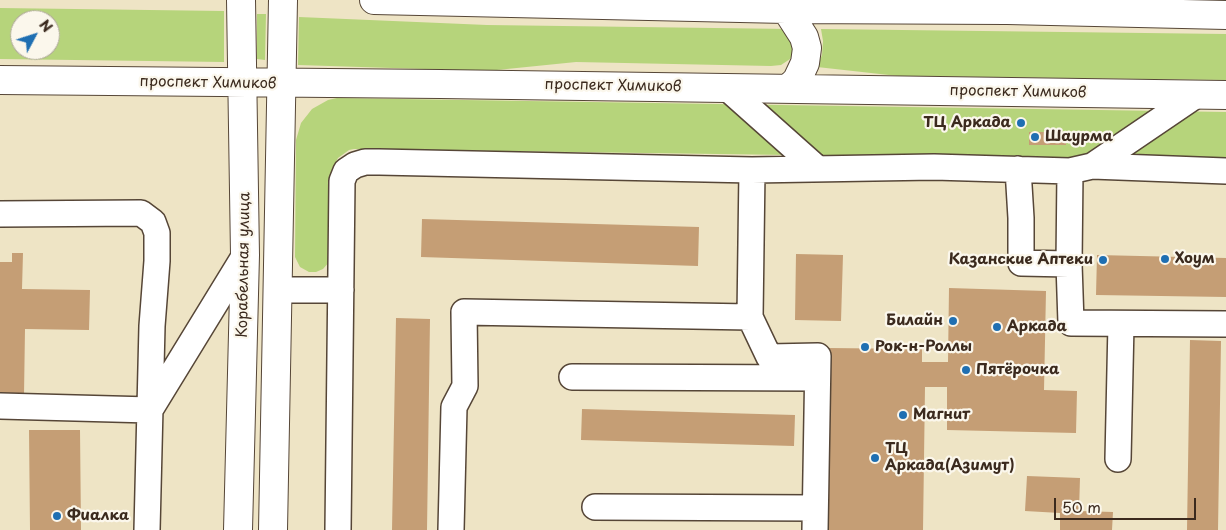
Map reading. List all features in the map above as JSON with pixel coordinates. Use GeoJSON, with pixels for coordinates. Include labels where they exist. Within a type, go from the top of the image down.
{"type":"FeatureCollection","features":[{"type":"Feature","properties":{"kind":"main road","name":"Корабельная улица"},"geometry":{"type":"LineString","coordinates":[[238,530],[245,255],[244,83],[241,0]]}},
{"type":"Feature","properties":{"kind":"main road"},"geometry":{"type":"LineString","coordinates":[[273,530],[283,0]]}},
{"type":"Feature","properties":{"kind":"main road"},"geometry":{"type":"LineString","coordinates":[[374,0],[786,9],[1007,5],[1226,15]]}},
{"type":"Feature","properties":{"kind":"main road"},"geometry":{"type":"LineString","coordinates":[[786,9],[804,37],[807,48],[805,63],[797,80],[788,89]]}},
{"type":"Feature","properties":{"kind":"main road","name":"проспект Химиков"},"geometry":{"type":"LineString","coordinates":[[0,80],[1226,95]]}},
{"type":"Feature","properties":{"kind":"lane"},"geometry":{"type":"LineString","coordinates":[[727,88],[818,169]]}},
{"type":"Feature","properties":{"kind":"lane"},"geometry":{"type":"LineString","coordinates":[[1081,168],[1198,94]]}},
{"type":"Feature","properties":{"kind":"lane"},"geometry":{"type":"LineString","coordinates":[[338,530],[342,182],[346,171],[354,165],[365,162],[389,162],[752,170],[934,167],[1226,171]]}},
{"type":"Feature","properties":{"kind":"lane"},"geometry":{"type":"LineString","coordinates":[[1081,168],[1069,264],[1071,323],[1226,324]]}},
{"type":"Feature","properties":{"kind":"lane"},"geometry":{"type":"LineString","coordinates":[[1018,169],[1021,263],[1069,264]]}},
{"type":"Feature","properties":{"kind":"lane"},"geometry":{"type":"LineString","coordinates":[[595,507],[815,519],[818,356],[769,357],[750,317],[752,170]]}},
{"type":"Feature","properties":{"kind":"lane"},"geometry":{"type":"LineString","coordinates":[[0,214],[141,213],[153,222],[157,233],[152,326],[147,530]]}},
{"type":"Feature","properties":{"kind":"lane"},"geometry":{"type":"LineString","coordinates":[[150,410],[245,255]]}},
{"type":"Feature","properties":{"kind":"lane"},"geometry":{"type":"LineString","coordinates":[[278,290],[341,290]]}},
{"type":"Feature","properties":{"kind":"lane"},"geometry":{"type":"LineString","coordinates":[[451,530],[454,407],[464,386],[464,312],[750,317]]}},
{"type":"Feature","properties":{"kind":"lane"},"geometry":{"type":"LineString","coordinates":[[1118,459],[1121,324]]}},
{"type":"Feature","properties":{"kind":"lane"},"geometry":{"type":"LineString","coordinates":[[572,377],[817,378]]}},
{"type":"Feature","properties":{"kind":"lane"},"geometry":{"type":"LineString","coordinates":[[0,406],[150,410]]}},
{"type":"Feature","properties":{"kind":"green space"},"geometry":{"type":"Polygon","coordinates":[[[0,8],[224,11],[224,62],[60,60],[60,10],[10,10],[10,59],[0,59],[0,8]]]}},
{"type":"Feature","properties":{"kind":"green space"},"geometry":{"type":"Polygon","coordinates":[[[257,14],[266,14],[265,60],[257,59],[257,14]]]}},
{"type":"Feature","properties":{"kind":"green space"},"geometry":{"type":"Polygon","coordinates":[[[299,17],[487,25],[790,29],[795,50],[790,59],[781,65],[771,66],[576,62],[487,71],[298,65],[299,17]]]}},
{"type":"Feature","properties":{"kind":"green space"},"geometry":{"type":"Polygon","coordinates":[[[821,29],[1226,34],[1226,80],[898,76],[817,67],[822,55],[823,41],[821,29]]]}},
{"type":"Feature","properties":{"kind":"green space"},"geometry":{"type":"Polygon","coordinates":[[[337,98],[1226,112],[1226,161],[354,149],[349,150],[338,158],[332,169],[330,261],[323,269],[309,272],[300,267],[295,257],[296,140],[301,123],[312,109],[328,100],[337,98]]]}},
{"type":"Feature","properties":{"kind":"building"},"geometry":{"type":"Polygon","coordinates":[[[1029,132],[1066,132],[1066,145],[1029,145],[1029,132]]]}},
{"type":"Feature","properties":{"kind":"building"},"geometry":{"type":"Polygon","coordinates":[[[422,219],[699,227],[698,266],[421,257],[422,219]]]}},
{"type":"Feature","properties":{"kind":"building"},"geometry":{"type":"Polygon","coordinates":[[[12,253],[23,253],[22,289],[90,290],[89,330],[25,329],[24,395],[0,395],[0,262],[12,262],[12,253]]]}},
{"type":"Feature","properties":{"kind":"building"},"geometry":{"type":"Polygon","coordinates":[[[796,254],[843,255],[841,321],[795,320],[796,254]]]}},
{"type":"Feature","properties":{"kind":"building"},"geometry":{"type":"Polygon","coordinates":[[[1097,255],[1226,258],[1226,297],[1096,295],[1097,255]]]}},
{"type":"Feature","properties":{"kind":"building"},"geometry":{"type":"Polygon","coordinates":[[[949,288],[1046,291],[1044,390],[1077,391],[1076,433],[947,430],[947,387],[925,387],[923,530],[826,530],[828,348],[922,349],[922,362],[948,362],[949,288]]]}},
{"type":"Feature","properties":{"kind":"building"},"geometry":{"type":"Polygon","coordinates":[[[396,318],[430,319],[427,530],[392,530],[396,318]]]}},
{"type":"Feature","properties":{"kind":"building"},"geometry":{"type":"Polygon","coordinates":[[[1190,340],[1221,341],[1218,530],[1187,530],[1190,340]]]}},
{"type":"Feature","properties":{"kind":"building"},"geometry":{"type":"Polygon","coordinates":[[[582,409],[795,415],[794,446],[581,440],[582,409]]]}},
{"type":"Feature","properties":{"kind":"building"},"geometry":{"type":"Polygon","coordinates":[[[29,430],[80,430],[81,530],[30,530],[29,430]]]}},
{"type":"Feature","properties":{"kind":"building"},"geometry":{"type":"Polygon","coordinates":[[[1027,476],[1080,478],[1079,511],[1113,512],[1112,530],[1060,530],[1060,513],[1025,511],[1027,476]]]}},
{"type":"Feature","properties":{"kind":"place","name":"ТЦ Аркада"},"geometry":{"type":"Point","coordinates":[1021,123]}},
{"type":"Feature","properties":{"kind":"place","name":"Шаурма"},"geometry":{"type":"Point","coordinates":[1035,137]}},
{"type":"Feature","properties":{"kind":"place","name":"Хоум"},"geometry":{"type":"Point","coordinates":[1165,259]}},
{"type":"Feature","properties":{"kind":"place","name":"Казанские Аптеки"},"geometry":{"type":"Point","coordinates":[1103,260]}},
{"type":"Feature","properties":{"kind":"place","name":"Билайн"},"geometry":{"type":"Point","coordinates":[953,321]}},
{"type":"Feature","properties":{"kind":"place","name":"Аркада"},"geometry":{"type":"Point","coordinates":[997,327]}},
{"type":"Feature","properties":{"kind":"place","name":"Рок-н-Роллы"},"geometry":{"type":"Point","coordinates":[865,347]}},
{"type":"Feature","properties":{"kind":"place","name":"Пятёрочка"},"geometry":{"type":"Point","coordinates":[966,370]}},
{"type":"Feature","properties":{"kind":"place","name":"Магнит"},"geometry":{"type":"Point","coordinates":[903,415]}},
{"type":"Feature","properties":{"kind":"place","name":"ТЦ Аркада(Азимут)"},"geometry":{"type":"Point","coordinates":[875,458]}},
{"type":"Feature","properties":{"kind":"place","name":"Фиалка"},"geometry":{"type":"Point","coordinates":[57,516]}}]}
